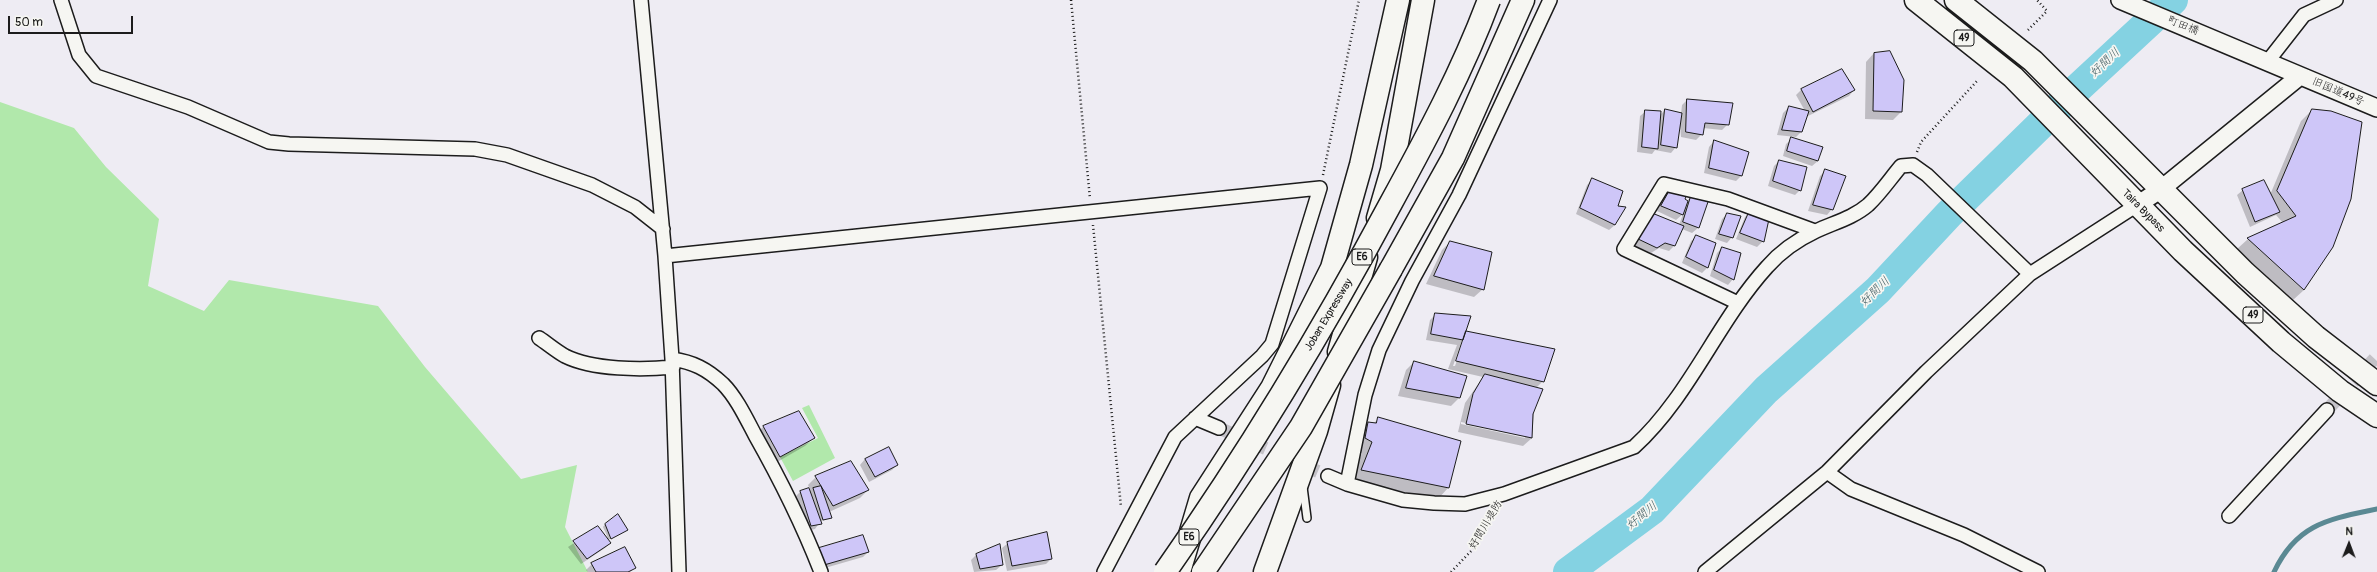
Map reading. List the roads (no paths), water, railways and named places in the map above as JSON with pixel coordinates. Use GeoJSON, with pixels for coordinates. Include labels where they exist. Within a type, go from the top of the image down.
{"type":"FeatureCollection","features":[{"type":"Feature","properties":{"kind":"highway"},"geometry":{"type":"LineString","coordinates":[[1179,572],[1201,498],[1272,388],[1332,268],[1361,165],[1398,0]]}},
{"type":"Feature","properties":{"kind":"highway"},"geometry":{"type":"LineString","coordinates":[[1265,572],[1316,431],[1392,170],[1423,0]]}},
{"type":"Feature","properties":{"kind":"highway","name":"Joban Expressway"},"geometry":{"type":"LineString","coordinates":[[1165,572],[1214,503],[1342,296],[1456,76],[1489,0]]}},
{"type":"Feature","properties":{"kind":"highway"},"geometry":{"type":"LineString","coordinates":[[1203,572],[1301,427],[1350,344],[1453,158],[1523,0]]}},
{"type":"Feature","properties":{"kind":"highway","name":"Taira Bypass"},"geometry":{"type":"LineString","coordinates":[[1916,0],[2013,77],[2137,205],[2281,342],[2340,391],[2377,416]]}},
{"type":"Feature","properties":{"kind":"highway","name":"49"},"geometry":{"type":"LineString","coordinates":[[1956,0],[2033,61],[2134,161],[2160,190],[2250,278],[2316,337],[2377,384]]}},
{"type":"Feature","properties":{"kind":"highway"},"geometry":{"type":"LineString","coordinates":[[1210,572],[1253,500]]}},
{"type":"Feature","properties":{"kind":"street"},"geometry":{"type":"LineString","coordinates":[[61,0],[79,55],[96,76],[188,107],[269,142],[289,144],[475,149],[507,155],[592,185],[635,207],[663,228]]}},
{"type":"Feature","properties":{"kind":"street"},"geometry":{"type":"LineString","coordinates":[[641,0],[663,228],[673,363],[679,572]]}},
{"type":"Feature","properties":{"kind":"street"},"geometry":{"type":"LineString","coordinates":[[1347,484],[1365,395],[1379,350],[1412,281],[1459,194],[1550,0]]}},
{"type":"Feature","properties":{"kind":"street"},"geometry":{"type":"LineString","coordinates":[[2268,60],[2304,15],[2336,0]]}},
{"type":"Feature","properties":{"kind":"street","name":"町田橋"},"geometry":{"type":"LineString","coordinates":[[2122,1],[2268,60]]}},
{"type":"Feature","properties":{"kind":"street","name":"旧国道49号"},"geometry":{"type":"LineString","coordinates":[[2268,60],[2300,76],[2377,108]]}},
{"type":"Feature","properties":{"kind":"street"},"geometry":{"type":"LineString","coordinates":[[1705,572],[1827,472],[1926,372],[2030,274],[2160,190],[2300,76]]}},
{"type":"Feature","properties":{"kind":"street"},"geometry":{"type":"LineString","coordinates":[[1328,476],[1347,484],[1403,500],[1466,504],[1504,494],[1634,447],[1650,433],[1673,404],[1738,303],[1768,266],[1798,240],[1815,231],[1846,219],[1868,206],[1901,166],[1913,164],[1927,175],[2030,274]]}},
{"type":"Feature","properties":{"kind":"street"},"geometry":{"type":"LineString","coordinates":[[1738,303],[1624,249],[1664,184],[1728,199],[1815,231]]}},
{"type":"Feature","properties":{"kind":"street"},"geometry":{"type":"LineString","coordinates":[[665,256],[1320,188],[1272,344],[1262,356],[1175,437],[1104,572]]}},
{"type":"Feature","properties":{"kind":"street"},"geometry":{"type":"LineString","coordinates":[[540,338],[565,356],[588,364],[649,370],[673,363],[692,361],[723,384],[744,414],[777,473],[799,517],[821,572]]}},
{"type":"Feature","properties":{"kind":"street"},"geometry":{"type":"LineString","coordinates":[[2229,516],[2327,410]]}},
{"type":"Feature","properties":{"kind":"street"},"geometry":{"type":"LineString","coordinates":[[1195,418],[1219,428]]}},
{"type":"Feature","properties":{"kind":"street"},"geometry":{"type":"LineString","coordinates":[[1827,472],[1851,489],[1964,535],[2038,572]]}},
{"type":"Feature","properties":{"kind":"lane"},"geometry":{"type":"LineString","coordinates":[[1301,473],[1307,518]]}},
{"type":"Feature","properties":{"kind":"waterway","name":"好間川"},"geometry":{"type":"LineString","coordinates":[[1568,572],[1652,510],[1766,390],[1878,290],[1949,214],[2078,88],[2173,0]]}},
{"type":"Feature","properties":{"kind":"waterway"},"geometry":{"type":"LineString","coordinates":[[2274,572],[2283,556],[2293,543],[2304,533],[2330,520],[2377,509]]}},
{"type":"Feature","properties":{"kind":"tunnel"},"geometry":{"type":"LineString","coordinates":[[2327,410],[2377,356]]}},
{"type":"Feature","properties":{"kind":"tunnel"},"geometry":{"type":"LineString","coordinates":[[1219,428],[1328,476]]}}]}
